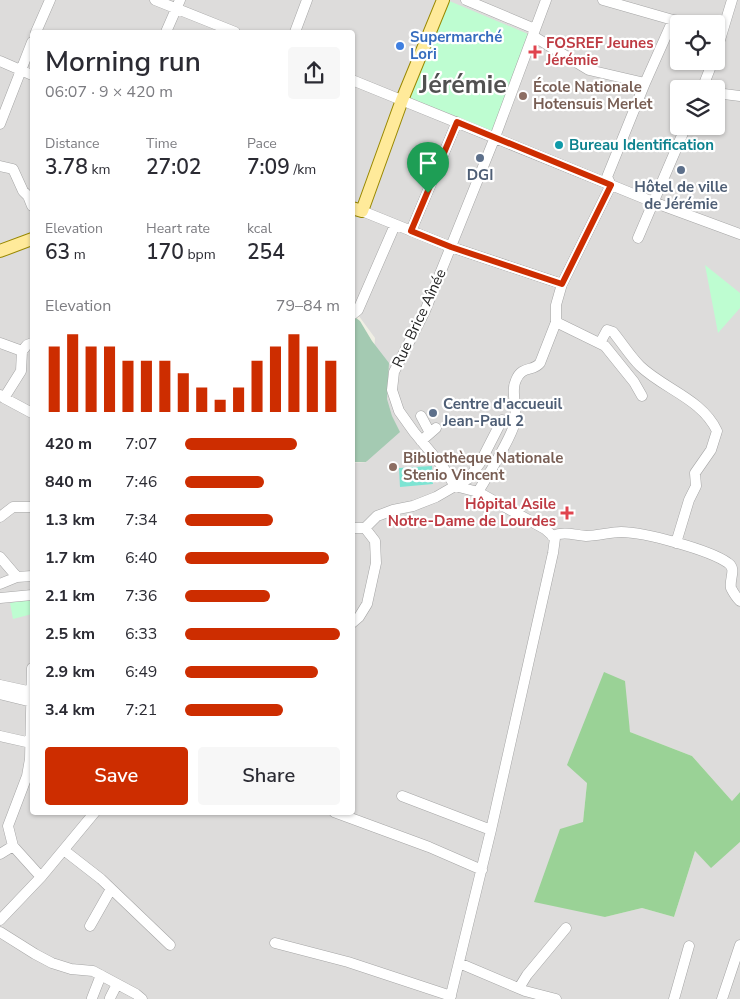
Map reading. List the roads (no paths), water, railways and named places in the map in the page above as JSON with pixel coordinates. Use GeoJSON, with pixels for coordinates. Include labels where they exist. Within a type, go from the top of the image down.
{"type":"FeatureCollection","features":[{"type":"Feature","properties":{"kind":"main road"},"geometry":{"type":"LineString","coordinates":[[357,210],[442,0]]}},
{"type":"Feature","properties":{"kind":"main road"},"geometry":{"type":"LineString","coordinates":[[0,251],[30,240]]}},
{"type":"Feature","properties":{"kind":"street"},"geometry":{"type":"LineString","coordinates":[[37,30],[50,0]]}},
{"type":"Feature","properties":{"kind":"street"},"geometry":{"type":"LineString","coordinates":[[155,0],[178,4],[231,30]]}},
{"type":"Feature","properties":{"kind":"street"},"geometry":{"type":"LineString","coordinates":[[295,30],[307,0]]}},
{"type":"Feature","properties":{"kind":"street"},"geometry":{"type":"LineString","coordinates":[[466,0],[534,32],[589,70],[645,82]]}},
{"type":"Feature","properties":{"kind":"street","name":"Rue Brice Aînée"},"geometry":{"type":"LineString","coordinates":[[455,485],[399,412],[392,390],[394,372],[425,311],[495,137],[546,0]]}},
{"type":"Feature","properties":{"kind":"street"},"geometry":{"type":"LineString","coordinates":[[603,0],[670,19]]}},
{"type":"Feature","properties":{"kind":"street"},"geometry":{"type":"LineString","coordinates":[[725,16],[732,0]]}},
{"type":"Feature","properties":{"kind":"street"},"geometry":{"type":"LineString","coordinates":[[167,30],[178,4]]}},
{"type":"Feature","properties":{"kind":"street"},"geometry":{"type":"LineString","coordinates":[[611,185],[607,177],[645,82],[670,27]]}},
{"type":"Feature","properties":{"kind":"street"},"geometry":{"type":"LineString","coordinates":[[0,124],[30,47]]}},
{"type":"Feature","properties":{"kind":"street"},"geometry":{"type":"LineString","coordinates":[[0,62],[30,74]]}},
{"type":"Feature","properties":{"kind":"street"},"geometry":{"type":"LineString","coordinates":[[355,81],[653,202],[740,234]]}},
{"type":"Feature","properties":{"kind":"street"},"geometry":{"type":"LineString","coordinates":[[725,94],[740,96]]}},
{"type":"Feature","properties":{"kind":"street"},"geometry":{"type":"LineString","coordinates":[[411,231],[457,122]]}},
{"type":"Feature","properties":{"kind":"street"},"geometry":{"type":"LineString","coordinates":[[638,238],[682,135]]}},
{"type":"Feature","properties":{"kind":"street"},"geometry":{"type":"LineString","coordinates":[[0,166],[13,169],[23,192],[30,201]]}},
{"type":"Feature","properties":{"kind":"street"},"geometry":{"type":"LineString","coordinates":[[478,492],[514,425],[517,410],[514,389],[515,381],[524,370],[538,366],[540,363],[556,322],[556,305],[562,284],[611,185]]}},
{"type":"Feature","properties":{"kind":"street"},"geometry":{"type":"LineString","coordinates":[[357,210],[451,247],[562,284]]}},
{"type":"Feature","properties":{"kind":"street"},"geometry":{"type":"LineString","coordinates":[[355,312],[358,310],[395,225]]}},
{"type":"Feature","properties":{"kind":"street"},"geometry":{"type":"LineString","coordinates":[[556,322],[605,346],[634,382],[642,396]]}},
{"type":"Feature","properties":{"kind":"street"},"geometry":{"type":"LineString","coordinates":[[600,343],[608,330],[613,332],[639,365],[686,397],[712,421],[717,431],[711,450],[694,473],[696,486],[689,500],[676,543]]}},
{"type":"Feature","properties":{"kind":"street"},"geometry":{"type":"LineString","coordinates":[[0,343],[22,351]]}},
{"type":"Feature","properties":{"kind":"street"},"geometry":{"type":"LineString","coordinates":[[30,344],[22,351],[21,371],[2,396],[30,412]]}},
{"type":"Feature","properties":{"kind":"street"},"geometry":{"type":"LineString","coordinates":[[406,422],[422,416],[433,430],[421,441]]}},
{"type":"Feature","properties":{"kind":"street"},"geometry":{"type":"LineString","coordinates":[[355,528],[366,528],[377,516],[413,506],[436,497],[468,479],[480,463],[502,420]]}},
{"type":"Feature","properties":{"kind":"street"},"geometry":{"type":"LineString","coordinates":[[275,943],[348,962],[450,998],[482,870],[553,553],[554,538],[545,529],[478,492],[455,485]]}},
{"type":"Feature","properties":{"kind":"street"},"geometry":{"type":"LineString","coordinates":[[0,518],[13,507],[30,507]]}},
{"type":"Feature","properties":{"kind":"street"},"geometry":{"type":"LineString","coordinates":[[355,620],[367,604],[372,590],[376,563],[375,541],[366,528]]}},
{"type":"Feature","properties":{"kind":"street"},"geometry":{"type":"LineString","coordinates":[[552,536],[562,532],[588,536],[622,532],[643,534],[716,556],[730,564],[733,569],[731,588],[740,601]]}},
{"type":"Feature","properties":{"kind":"street"},"geometry":{"type":"LineString","coordinates":[[0,557],[8,564],[17,577]]}},
{"type":"Feature","properties":{"kind":"street"},"geometry":{"type":"LineString","coordinates":[[0,584],[17,577],[30,576]]}},
{"type":"Feature","properties":{"kind":"street"},"geometry":{"type":"LineString","coordinates":[[0,598],[30,595]]}},
{"type":"Feature","properties":{"kind":"street"},"geometry":{"type":"LineString","coordinates":[[0,685],[30,692]]}},
{"type":"Feature","properties":{"kind":"street"},"geometry":{"type":"LineString","coordinates":[[0,694],[30,702]]}},
{"type":"Feature","properties":{"kind":"street"},"geometry":{"type":"LineString","coordinates":[[0,736],[30,743]]}},
{"type":"Feature","properties":{"kind":"street"},"geometry":{"type":"LineString","coordinates":[[30,751],[27,776],[4,824],[13,846],[41,877]]}},
{"type":"Feature","properties":{"kind":"street"},"geometry":{"type":"LineString","coordinates":[[402,796],[491,830]]}},
{"type":"Feature","properties":{"kind":"street"},"geometry":{"type":"LineString","coordinates":[[0,920],[65,850],[93,815]]}},
{"type":"Feature","properties":{"kind":"street"},"geometry":{"type":"LineString","coordinates":[[342,815],[429,847],[482,870]]}},
{"type":"Feature","properties":{"kind":"street"},"geometry":{"type":"LineString","coordinates":[[0,854],[13,846]]}},
{"type":"Feature","properties":{"kind":"street"},"geometry":{"type":"LineString","coordinates":[[65,850],[101,879],[170,945]]}},
{"type":"Feature","properties":{"kind":"street"},"geometry":{"type":"LineString","coordinates":[[90,926],[111,889]]}},
{"type":"Feature","properties":{"kind":"street"},"geometry":{"type":"LineString","coordinates":[[519,988],[527,975],[566,928]]}},
{"type":"Feature","properties":{"kind":"street"},"geometry":{"type":"LineString","coordinates":[[0,932],[52,963],[71,969],[93,971],[142,999]]}},
{"type":"Feature","properties":{"kind":"street"},"geometry":{"type":"LineString","coordinates":[[722,999],[740,945]]}},
{"type":"Feature","properties":{"kind":"street"},"geometry":{"type":"LineString","coordinates":[[674,999],[689,946]]}},
{"type":"Feature","properties":{"kind":"street"},"geometry":{"type":"LineString","coordinates":[[459,963],[519,988],[556,999]]}},
{"type":"Feature","properties":{"kind":"street"},"geometry":{"type":"LineString","coordinates":[[92,998],[101,975]]}},
{"type":"Feature","properties":{"kind":"street"},"geometry":{"type":"LineString","coordinates":[[110,998],[117,984]]}},
{"type":"Feature","properties":{"kind":"place","name":"Supermarché Lori"},"geometry":{"type":"Point","coordinates":[400,46]}},
{"type":"Feature","properties":{"kind":"place","name":"FOSREF Jeunes Jérémie"},"geometry":{"type":"Point","coordinates":[535,52]}},
{"type":"Feature","properties":{"kind":"place","name":"École Nationale Hotensuis Merlet"},"geometry":{"type":"Point","coordinates":[523,96]}},
{"type":"Feature","properties":{"kind":"place","name":"Bureau Identification"},"geometry":{"type":"Point","coordinates":[559,145]}},
{"type":"Feature","properties":{"kind":"place","name":"DGI"},"geometry":{"type":"Point","coordinates":[480,158]}},
{"type":"Feature","properties":{"kind":"place","name":"Hôtel de ville de Jérémie"},"geometry":{"type":"Point","coordinates":[681,170]}},
{"type":"Feature","properties":{"kind":"place","name":"Centre d'accueuil Jean-Paul 2"},"geometry":{"type":"Point","coordinates":[433,413]}},
{"type":"Feature","properties":{"kind":"place","name":"Bibliothèque Nationale Stenio Vincent"},"geometry":{"type":"Point","coordinates":[393,467]}},
{"type":"Feature","properties":{"kind":"place","name":"Hôpital Asile Notre-Dame de Lourdes"},"geometry":{"type":"Point","coordinates":[567,513]}},
{"type":"Feature","properties":{"kind":"district","name":"Jérémie"},"geometry":{"type":"Point","coordinates":[463,84]}}]}
